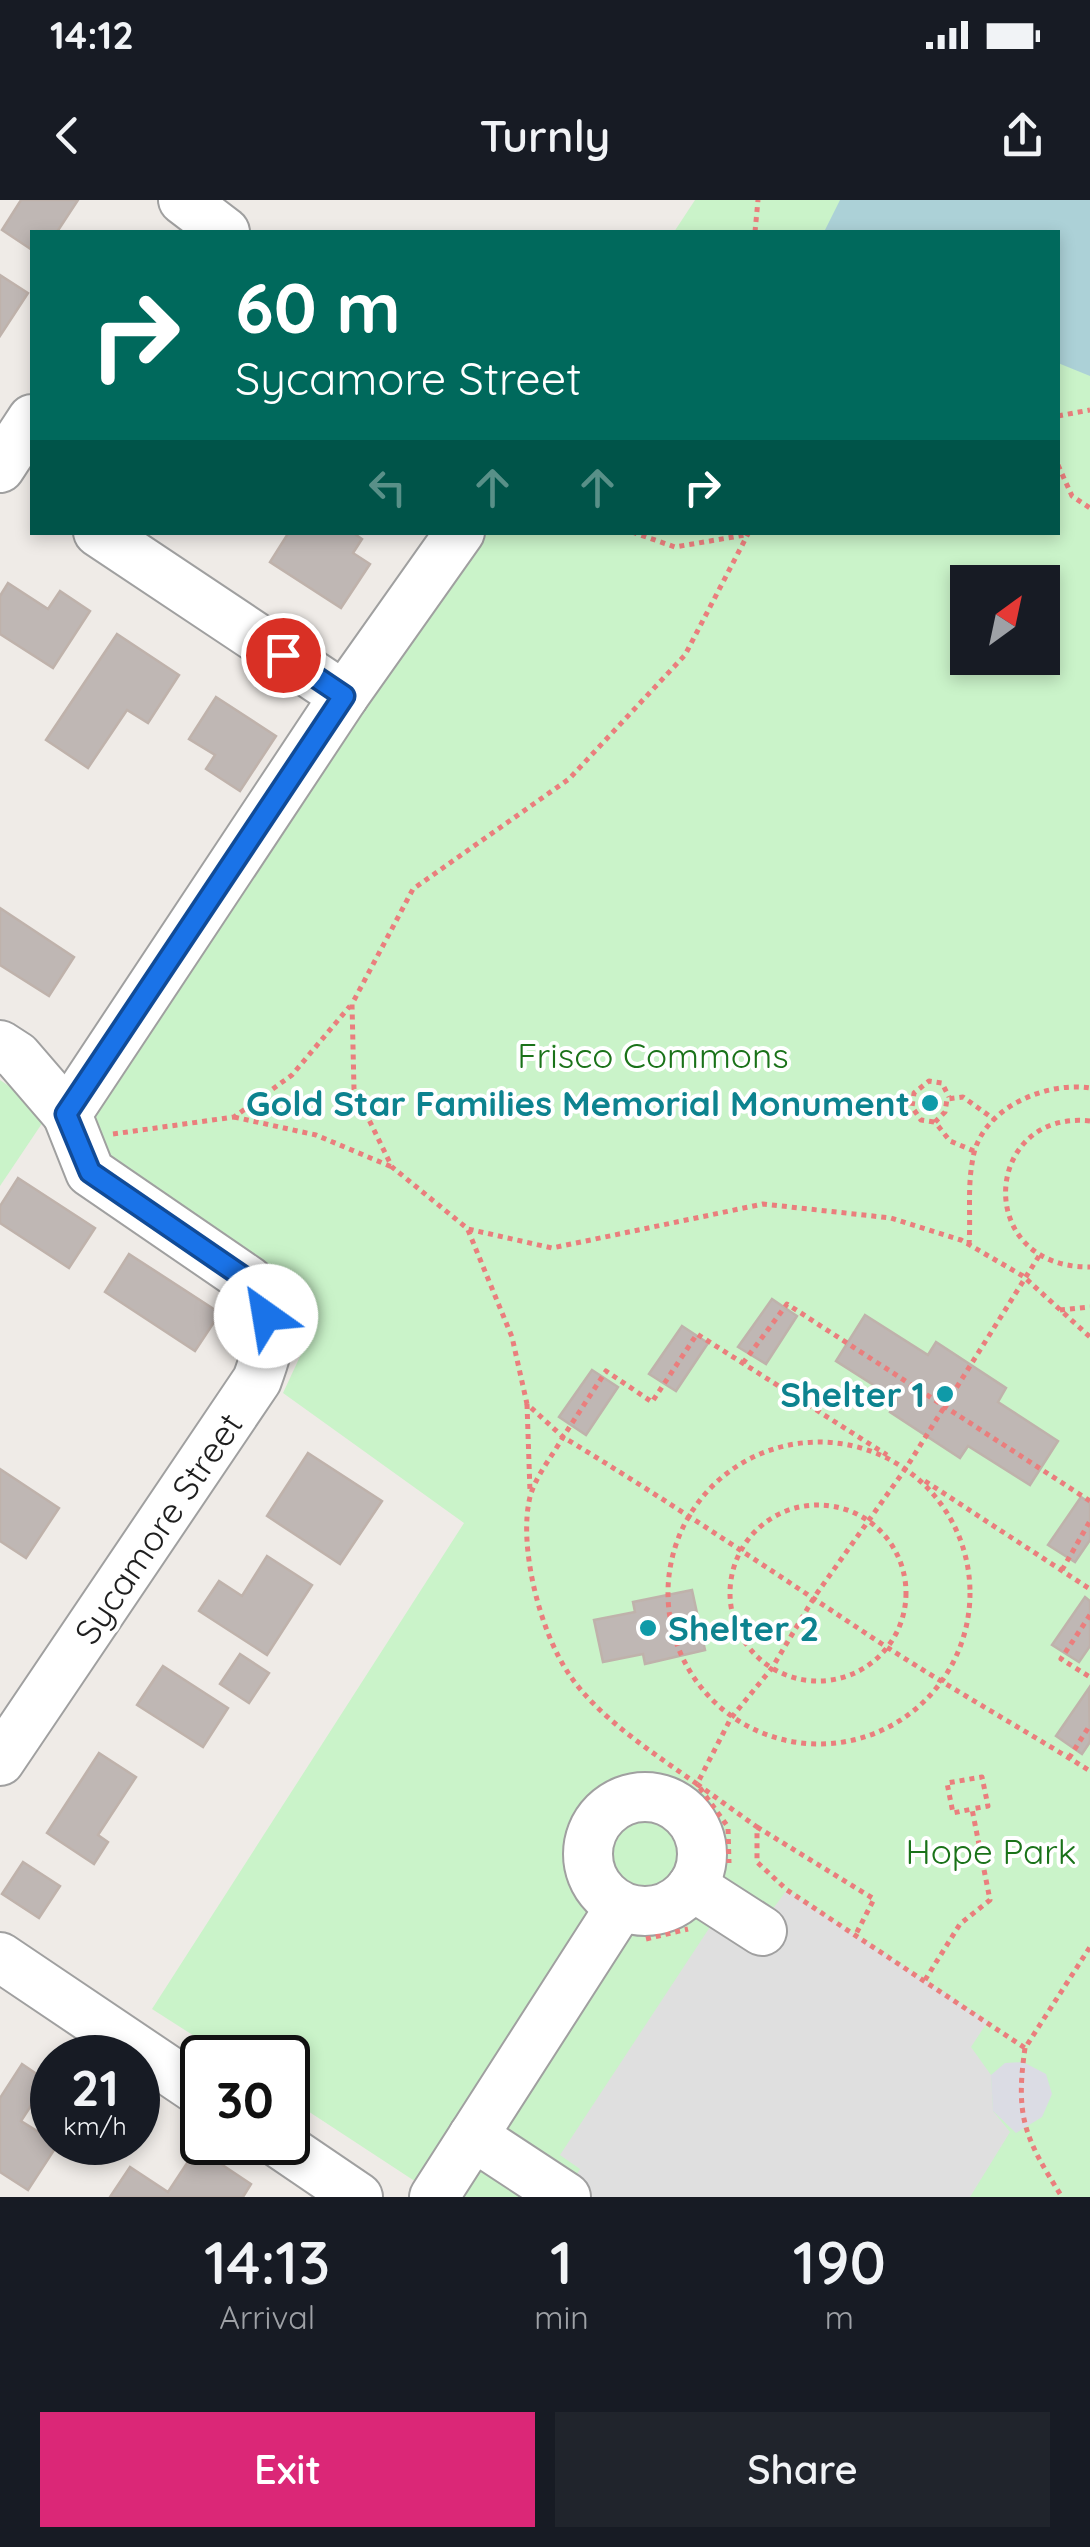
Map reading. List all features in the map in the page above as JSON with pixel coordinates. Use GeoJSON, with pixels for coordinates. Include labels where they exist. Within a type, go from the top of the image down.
{"type":"FeatureCollection","features":[{"type":"Feature","properties":{"kind":"street"},"geometry":{"type":"LineString","coordinates":[[158,230],[180,200],[222,230]]}},
{"type":"Feature","properties":{"kind":"street"},"geometry":{"type":"LineString","coordinates":[[30,422],[0,468],[30,488]]}},
{"type":"Feature","properties":{"kind":"street"},"geometry":{"type":"LineString","coordinates":[[102,535],[344,696]]}},
{"type":"Feature","properties":{"kind":"street"},"geometry":{"type":"LineString","coordinates":[[70,1124],[344,696],[458,535]]}},
{"type":"Feature","properties":{"kind":"street","name":"Sycamore Street"},"geometry":{"type":"LineString","coordinates":[[0,1045],[42,1082],[70,1124],[90,1172],[249,1281],[260,1296],[273,1335],[257,1380],[0,1761]]}},
{"type":"Feature","properties":{"kind":"street"},"geometry":{"type":"LineString","coordinates":[[630,1924],[598,1888],[587,1847],[598,1820],[620,1802],[648,1797],[676,1806],[695,1827],[705,1894]]}},
{"type":"Feature","properties":{"kind":"street"},"geometry":{"type":"LineString","coordinates":[[434,2197],[474,2136],[630,1924],[705,1894]]}},
{"type":"Feature","properties":{"kind":"street"},"geometry":{"type":"LineString","coordinates":[[705,1894],[762,1931]]}},
{"type":"Feature","properties":{"kind":"street"},"geometry":{"type":"LineString","coordinates":[[0,1956],[180,2077]]}},
{"type":"Feature","properties":{"kind":"street"},"geometry":{"type":"LineString","coordinates":[[474,2136],[566,2197]]}},
{"type":"Feature","properties":{"kind":"street"},"geometry":{"type":"LineString","coordinates":[[308,2165],[348,2194]]}},
{"type":"Feature","properties":{"kind":"path"},"geometry":{"type":"LineString","coordinates":[[755,230],[758,200]]}},
{"type":"Feature","properties":{"kind":"path"},"geometry":{"type":"LineString","coordinates":[[1060,416],[1090,410]]}},
{"type":"Feature","properties":{"kind":"path"},"geometry":{"type":"LineString","coordinates":[[1060,469],[1072,496],[1090,508]]}},
{"type":"Feature","properties":{"kind":"path"},"geometry":{"type":"LineString","coordinates":[[640,535],[675,548],[742,535]]}},
{"type":"Feature","properties":{"kind":"path"},"geometry":{"type":"LineString","coordinates":[[234,1117],[292,1075],[352,1004],[413,889],[570,779],[685,656],[746,535]]}},
{"type":"Feature","properties":{"kind":"path"},"geometry":{"type":"LineString","coordinates":[[352,1004],[354,1089],[392,1167]]}},
{"type":"Feature","properties":{"kind":"path"},"geometry":{"type":"LineString","coordinates":[[935,1122],[945,1112],[952,1094],[942,1083],[929,1081],[914,1093],[912,1107],[921,1120],[935,1122],[950,1142],[974,1151]]}},
{"type":"Feature","properties":{"kind":"path"},"geometry":{"type":"LineString","coordinates":[[969,1245],[967,1220],[974,1151],[995,1120],[1026,1098],[1053,1087],[1090,1088]]}},
{"type":"Feature","properties":{"kind":"path"},"geometry":{"type":"LineString","coordinates":[[947,1099],[963,1098],[995,1120]]}},
{"type":"Feature","properties":{"kind":"path"},"geometry":{"type":"LineString","coordinates":[[70,1124],[88,1137],[234,1117],[316,1135],[392,1167],[468,1229],[552,1248],[762,1204],[892,1218],[969,1245],[1023,1276],[1090,1337]]}},
{"type":"Feature","properties":{"kind":"path"},"geometry":{"type":"LineString","coordinates":[[1090,1121],[1062,1121],[1034,1134],[1016,1153],[1006,1176],[1008,1216],[1020,1239],[1039,1256],[1066,1267],[1090,1266]]}},
{"type":"Feature","properties":{"kind":"path"},"geometry":{"type":"LineString","coordinates":[[468,1229],[512,1338],[527,1404],[530,1494],[525,1536],[537,1600],[568,1674],[633,1738],[757,1827],[874,1899],[856,1934]]}},
{"type":"Feature","properties":{"kind":"path"},"geometry":{"type":"LineString","coordinates":[[697,1784],[731,1718],[772,1668],[815,1596],[906,1468],[1039,1256]]}},
{"type":"Feature","properties":{"kind":"path"},"geometry":{"type":"LineString","coordinates":[[744,1364],[787,1304],[1090,1501]]}},
{"type":"Feature","properties":{"kind":"path"},"geometry":{"type":"LineString","coordinates":[[1060,1310],[1090,1307]]}},
{"type":"Feature","properties":{"kind":"path"},"geometry":{"type":"LineString","coordinates":[[530,1494],[606,1372],[652,1402],[697,1334],[1090,1589]]}},
{"type":"Feature","properties":{"kind":"path"},"geometry":{"type":"LineString","coordinates":[[527,1404],[563,1437],[742,1548],[884,1645],[1090,1771]]}},
{"type":"Feature","properties":{"kind":"path"},"geometry":{"type":"LineString","coordinates":[[816,1440],[858,1446],[906,1468],[928,1486],[958,1529],[972,1602],[968,1632],[946,1680],[925,1705],[880,1734],[806,1746],[779,1741],[731,1718],[708,1698],[678,1654],[666,1590],[670,1556],[687,1513],[742,1460],[816,1440]]}},
{"type":"Feature","properties":{"kind":"path"},"geometry":{"type":"LineString","coordinates":[[804,1505],[840,1506],[868,1520],[898,1552],[907,1581],[902,1624],[855,1674],[825,1682],[800,1680],[772,1668],[746,1644],[733,1616],[730,1577],[742,1548],[774,1515],[804,1505]]}},
{"type":"Feature","properties":{"kind":"path"},"geometry":{"type":"LineString","coordinates":[[1062,1570],[1090,1521]]}},
{"type":"Feature","properties":{"kind":"path"},"geometry":{"type":"LineString","coordinates":[[1090,1615],[1061,1659],[1090,1678]]}},
{"type":"Feature","properties":{"kind":"path"},"geometry":{"type":"LineString","coordinates":[[1068,1758],[1090,1724]]}},
{"type":"Feature","properties":{"kind":"path"},"geometry":{"type":"LineString","coordinates":[[982,1777],[988,1806],[972,1809],[953,1812],[948,1783],[982,1777]]}},
{"type":"Feature","properties":{"kind":"path"},"geometry":{"type":"LineString","coordinates":[[630,1924],[686,1930],[705,1894],[730,1872],[728,1827],[697,1784]]}},
{"type":"Feature","properties":{"kind":"path"},"geometry":{"type":"LineString","coordinates":[[924,1980],[960,1924],[990,1900],[972,1809]]}},
{"type":"Feature","properties":{"kind":"path"},"geometry":{"type":"LineString","coordinates":[[757,1827],[757,1862],[787,1890],[1026,2048]]}},
{"type":"Feature","properties":{"kind":"path"},"geometry":{"type":"LineString","coordinates":[[1062,2197],[1024,2131],[1018,2098],[1026,2048],[1090,1948]]}},
{"type":"Feature","properties":{"kind":"green space","name":"Frisco Commons"},"geometry":{"type":"Polygon","coordinates":[[[695,200],[1090,200],[1090,2197],[439,2197],[310,2112],[310,2035],[193,2035],[152,2009],[464,1523],[283,1393],[303,1350],[275,1276],[113,1161],[89,1116],[474,535],[1060,535],[1060,230],[675,230],[695,200]]]}},
{"type":"Feature","properties":{"kind":"green space"},"geometry":{"type":"Polygon","coordinates":[[[0,1080],[49,1113],[0,1186],[0,1080]]]}},
{"type":"Feature","properties":{"kind":"shaded area"},"geometry":{"type":"Polygon","coordinates":[[[787,1890],[988,2021],[971,2047],[991,2075],[993,2111],[1010,2132],[970,2197],[563,2197],[580,2169],[560,2155],[731,1895],[766,1918],[787,1890]]]}},
{"type":"Feature","properties":{"kind":"shaded area"},"geometry":{"type":"Polygon","coordinates":[[[1023,2062],[1046,2074],[1052,2094],[1042,2117],[1016,2133],[993,2111],[991,2075],[1005,2063],[1023,2062]]]}},
{"type":"Feature","properties":{"kind":"water"},"geometry":{"type":"Polygon","coordinates":[[[840,200],[1090,200],[1090,376],[1060,364],[1060,230],[825,230],[840,200]]]}},
{"type":"Feature","properties":{"kind":"building"},"geometry":{"type":"Polygon","coordinates":[[[21,200],[78,200],[58,230],[30,230],[30,249],[2,230],[21,200]]]}},
{"type":"Feature","properties":{"kind":"building"},"geometry":{"type":"Polygon","coordinates":[[[0,275],[28,293],[0,336],[0,275]]]}},
{"type":"Feature","properties":{"kind":"building"},"geometry":{"type":"Polygon","coordinates":[[[287,535],[356,535],[362,539],[353,553],[370,564],[341,608],[270,562],[287,535]]]}},
{"type":"Feature","properties":{"kind":"building"},"geometry":{"type":"Polygon","coordinates":[[[8,583],[48,609],[60,591],[90,611],[53,668],[0,634],[0,596],[8,583]]]}},
{"type":"Feature","properties":{"kind":"building"},"geometry":{"type":"Polygon","coordinates":[[[117,634],[179,675],[148,723],[127,710],[88,768],[46,740],[117,634]]]}},
{"type":"Feature","properties":{"kind":"building"},"geometry":{"type":"Polygon","coordinates":[[[216,697],[276,736],[240,791],[206,769],[215,755],[189,739],[216,697]]]}},
{"type":"Feature","properties":{"kind":"building"},"geometry":{"type":"Polygon","coordinates":[[[0,908],[74,957],[49,996],[0,965],[0,908]]]}},
{"type":"Feature","properties":{"kind":"building"},"geometry":{"type":"Polygon","coordinates":[[[18,1178],[95,1228],[69,1268],[0,1223],[0,1206],[18,1178]]]}},
{"type":"Feature","properties":{"kind":"building"},"geometry":{"type":"Polygon","coordinates":[[[129,1254],[220,1313],[195,1351],[105,1292],[129,1254]]]}},
{"type":"Feature","properties":{"kind":"building"},"geometry":{"type":"Polygon","coordinates":[[[772,1299],[797,1316],[766,1364],[738,1347],[772,1299]]]}},
{"type":"Feature","properties":{"kind":"building","name":"Shelter 1"},"geometry":{"type":"Polygon","coordinates":[[[865,1315],[928,1355],[936,1342],[1006,1388],[998,1402],[1058,1441],[1030,1485],[968,1446],[960,1458],[890,1412],[897,1400],[836,1361],[865,1315]]]}},
{"type":"Feature","properties":{"kind":"building"},"geometry":{"type":"Polygon","coordinates":[[[682,1326],[708,1343],[676,1391],[649,1374],[682,1326]]]}},
{"type":"Feature","properties":{"kind":"building"},"geometry":{"type":"Polygon","coordinates":[[[592,1370],[618,1387],[586,1435],[559,1417],[592,1370]]]}},
{"type":"Feature","properties":{"kind":"building"},"geometry":{"type":"Polygon","coordinates":[[[308,1453],[382,1501],[340,1564],[267,1516],[308,1453]]]}},
{"type":"Feature","properties":{"kind":"building"},"geometry":{"type":"Polygon","coordinates":[[[0,1469],[59,1508],[26,1558],[0,1541],[0,1469]]]}},
{"type":"Feature","properties":{"kind":"building"},"geometry":{"type":"Polygon","coordinates":[[[1081,1497],[1090,1503],[1090,1540],[1075,1562],[1048,1545],[1081,1497]]]}},
{"type":"Feature","properties":{"kind":"building"},"geometry":{"type":"Polygon","coordinates":[[[267,1556],[312,1585],[267,1655],[199,1611],[219,1581],[242,1596],[267,1556]]]}},
{"type":"Feature","properties":{"kind":"building","name":"Shelter 2"},"geometry":{"type":"Polygon","coordinates":[[[692,1590],[705,1650],[645,1664],[643,1654],[603,1662],[594,1620],[635,1612],[633,1602],[692,1590]]]}},
{"type":"Feature","properties":{"kind":"building"},"geometry":{"type":"Polygon","coordinates":[[[1085,1597],[1090,1601],[1090,1646],[1079,1662],[1052,1645],[1085,1597]]]}},
{"type":"Feature","properties":{"kind":"building"},"geometry":{"type":"Polygon","coordinates":[[[240,1654],[269,1673],[249,1703],[220,1684],[240,1654]]]}},
{"type":"Feature","properties":{"kind":"building"},"geometry":{"type":"Polygon","coordinates":[[[163,1666],[228,1708],[203,1747],[137,1705],[163,1666]]]}},
{"type":"Feature","properties":{"kind":"building"},"geometry":{"type":"Polygon","coordinates":[[[1089,1688],[1090,1742],[1082,1754],[1056,1736],[1089,1688]]]}},
{"type":"Feature","properties":{"kind":"building"},"geometry":{"type":"Polygon","coordinates":[[[99,1753],[136,1777],[98,1835],[108,1842],[94,1864],[47,1833],[99,1753]]]}},
{"type":"Feature","properties":{"kind":"building"},"geometry":{"type":"Polygon","coordinates":[[[23,1862],[60,1886],[39,1918],[2,1894],[23,1862]]]}},
{"type":"Feature","properties":{"kind":"building"},"geometry":{"type":"Polygon","coordinates":[[[22,2064],[30,2069],[30,2107],[21,2121],[30,2127],[30,2165],[44,2165],[28,2190],[0,2172],[0,2098],[22,2064]]]}},
{"type":"Feature","properties":{"kind":"building"},"geometry":{"type":"Polygon","coordinates":[[[186,2165],[222,2165],[251,2184],[243,2197],[110,2197],[130,2167],[168,2192],[186,2165]]]}},
{"type":"Feature","properties":{"kind":"place","name":"Gold Star Families Memorial Monument"},"geometry":{"type":"Point","coordinates":[930,1103]}},
{"type":"Feature","properties":{"kind":"place","name":"Shelter 1"},"geometry":{"type":"Point","coordinates":[945,1394]}},
{"type":"Feature","properties":{"kind":"place","name":"Shelter 2"},"geometry":{"type":"Point","coordinates":[648,1628]}},
{"type":"Feature","properties":{"kind":"route"},"geometry":{"type":"LineString","coordinates":[[266,1316],[260,1296],[249,1281],[90,1172],[66,1114],[344,696],[283,655]]}},
{"type":"Feature","properties":{"kind":"park label","name":"Hope Park"},"geometry":{"type":"Point","coordinates":[991,1851]}}]}
